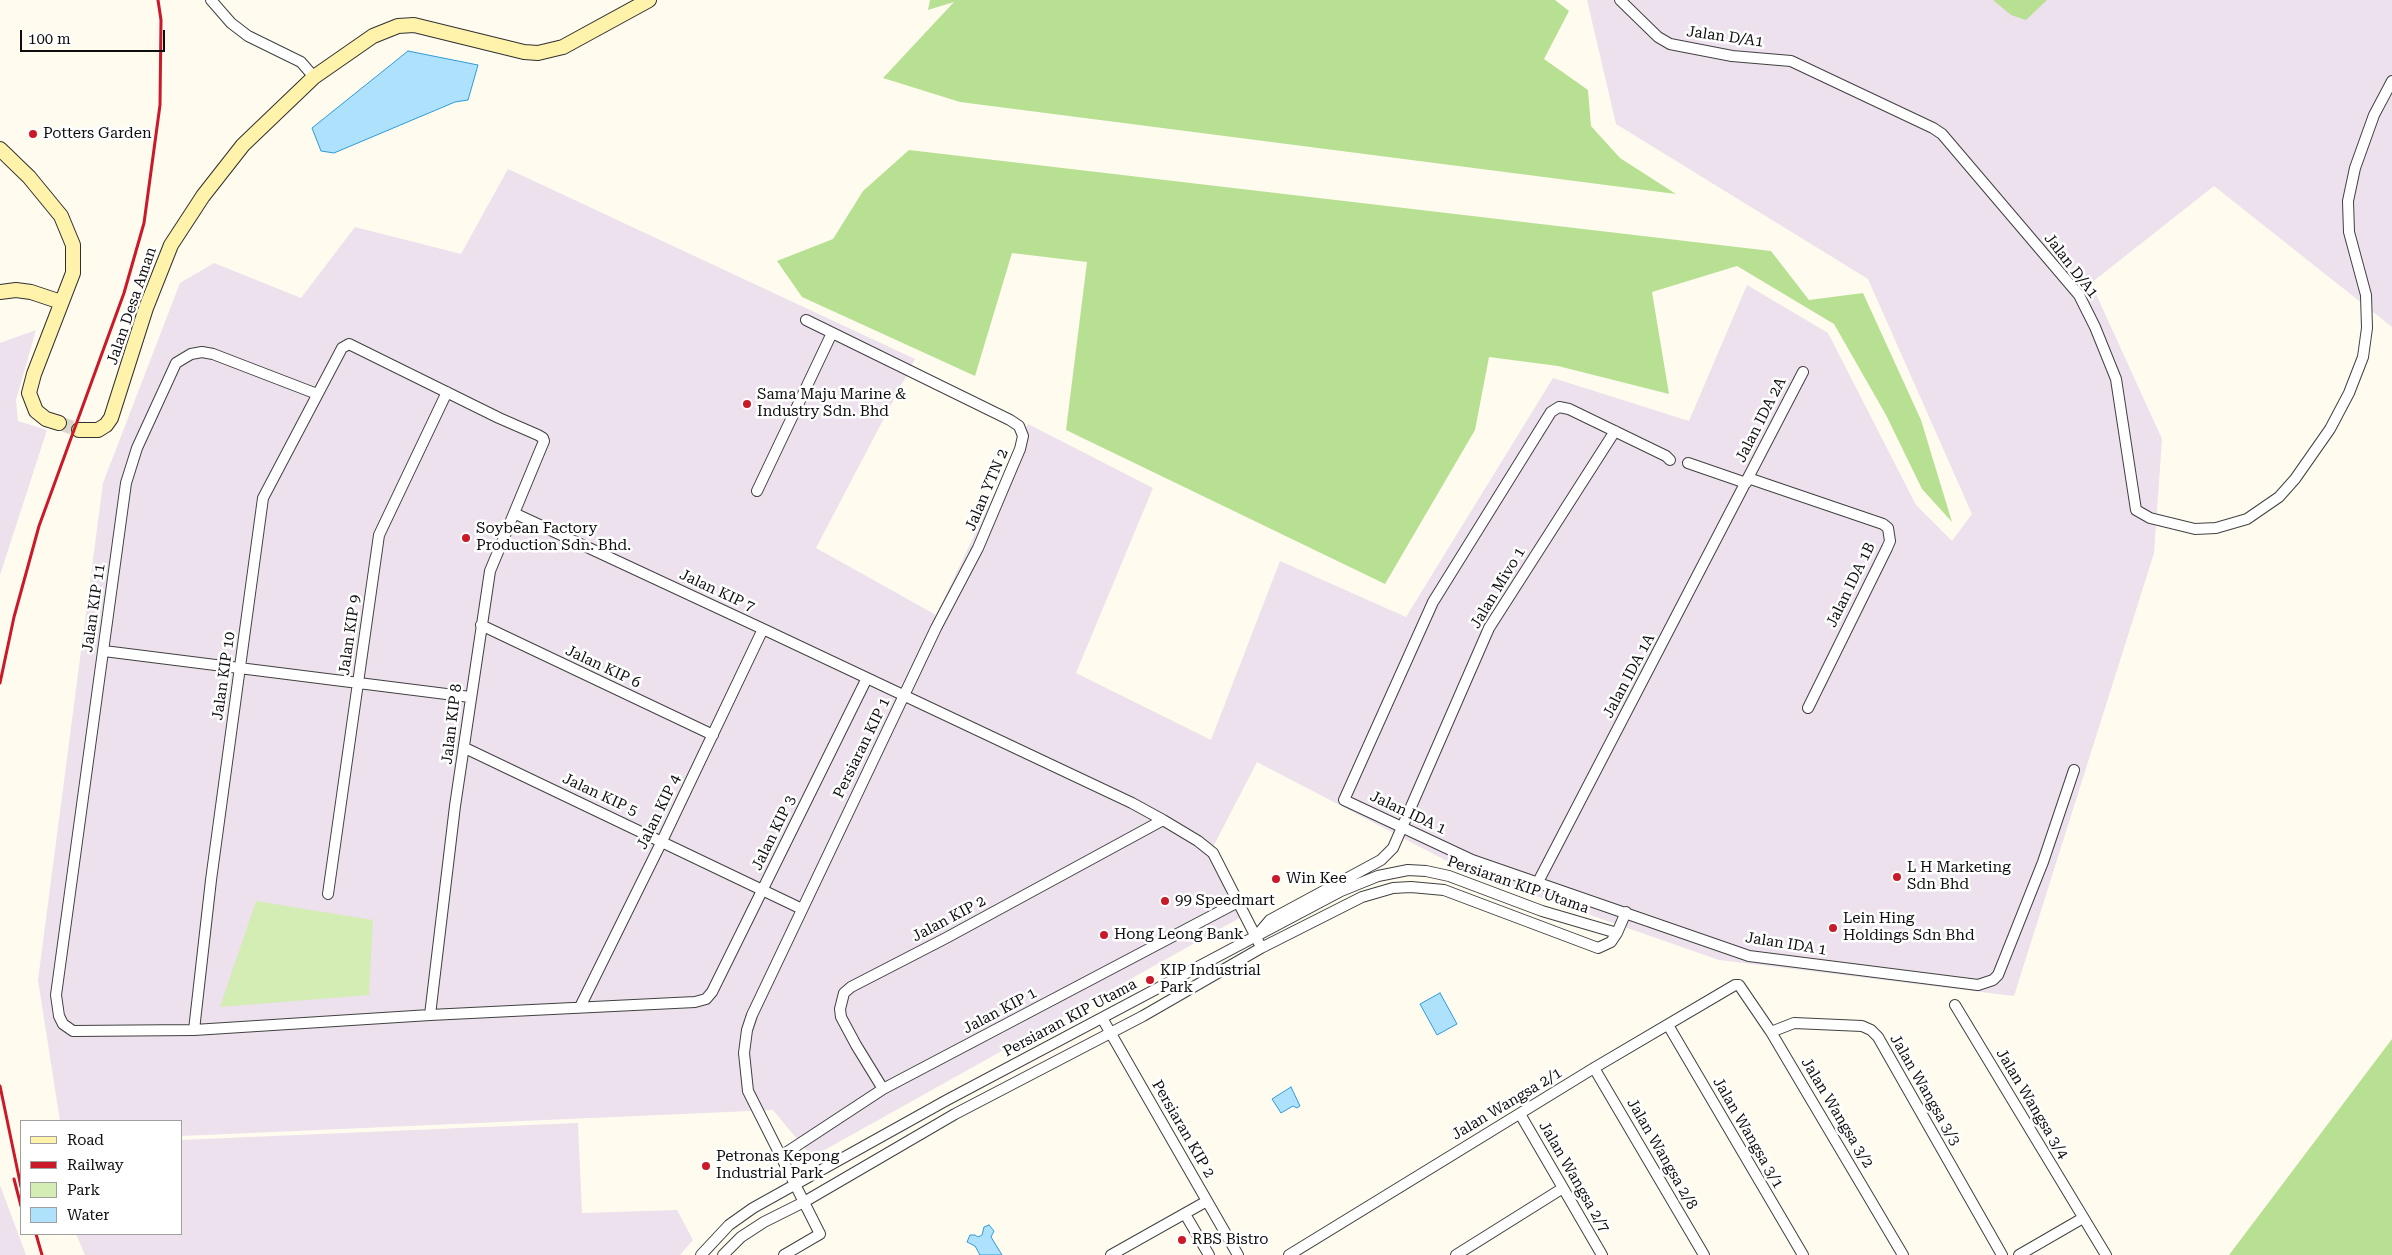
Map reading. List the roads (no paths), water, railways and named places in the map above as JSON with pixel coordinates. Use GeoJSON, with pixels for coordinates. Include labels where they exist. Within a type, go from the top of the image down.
{"type":"FeatureCollection","features":[{"type":"Feature","properties":{"kind":"street"},"geometry":{"type":"LineString","coordinates":[[211,0],[217,9],[242,32],[301,62],[314,77]]}},
{"type":"Feature","properties":{"kind":"street","name":"Jalan Desa Aman"},"geometry":{"type":"LineString","coordinates":[[79,430],[98,430],[106,425],[111,418],[160,270],[171,245],[198,204],[243,145],[314,77],[373,36],[398,26],[414,25],[524,52],[538,53],[563,47],[648,0]]}},
{"type":"Feature","properties":{"kind":"street","name":"Jalan D/A1"},"geometry":{"type":"LineString","coordinates":[[1620,0],[1658,37],[1670,44],[1732,56],[1791,61],[1942,134],[2079,295],[2096,327],[2116,380],[2122,408],[2133,501],[2136,510],[2142,515],[2195,529],[2216,528],[2247,519],[2279,497],[2295,479],[2330,429],[2349,393],[2363,357],[2367,328],[2366,295],[2349,232],[2348,200],[2355,168],[2374,115],[2392,81]]}},
{"type":"Feature","properties":{"kind":"street"},"geometry":{"type":"LineString","coordinates":[[0,149],[29,177],[62,216],[69,231],[74,260],[73,273],[34,374],[29,393],[36,411],[46,419],[59,423]]}},
{"type":"Feature","properties":{"kind":"street"},"geometry":{"type":"LineString","coordinates":[[0,292],[16,290],[31,292],[61,302]]}},
{"type":"Feature","properties":{"kind":"street","name":"Jalan YTN 2"},"geometry":{"type":"LineString","coordinates":[[806,320],[1010,420],[1019,426],[1023,436],[1020,449],[978,548],[936,628],[904,696]]}},
{"type":"Feature","properties":{"kind":"street"},"geometry":{"type":"LineString","coordinates":[[757,491],[832,334]]}},
{"type":"Feature","properties":{"kind":"street","name":"Jalan KIP 10"},"geometry":{"type":"LineString","coordinates":[[194,1030],[263,498],[344,346],[352,345],[446,392]]}},
{"type":"Feature","properties":{"kind":"street","name":"Jalan KIP 11"},"geometry":{"type":"LineString","coordinates":[[194,1030],[74,1031],[63,1024],[59,1016],[56,995],[74,848],[104,651],[126,483],[137,448],[176,363],[191,354],[202,352],[317,394]]}},
{"type":"Feature","properties":{"kind":"street","name":"Jalan IDA 2A"},"geometry":{"type":"LineString","coordinates":[[1747,480],[1803,372]]}},
{"type":"Feature","properties":{"kind":"street","name":"Jalan KIP 8"},"geometry":{"type":"LineString","coordinates":[[430,1015],[455,806],[490,571],[516,514],[543,447],[543,438],[446,392]]}},
{"type":"Feature","properties":{"kind":"street","name":"Jalan KIP 9"},"geometry":{"type":"LineString","coordinates":[[328,894],[379,535],[446,392]]}},
{"type":"Feature","properties":{"kind":"street","name":"Jalan IDA 1"},"geometry":{"type":"LineString","coordinates":[[1614,431],[1564,407],[1554,408],[1551,412],[1433,602],[1344,800],[1472,860],[1750,956],[1966,985],[1986,984],[1998,974],[2043,862],[2074,770]]}},
{"type":"Feature","properties":{"kind":"street"},"geometry":{"type":"LineString","coordinates":[[1614,431],[1666,456],[1670,460]]}},
{"type":"Feature","properties":{"kind":"street","name":"Jalan Mivo 1"},"geometry":{"type":"LineString","coordinates":[[1256,938],[1270,920],[1381,860],[1393,848],[1489,628],[1614,431]]}},
{"type":"Feature","properties":{"kind":"street"},"geometry":{"type":"LineString","coordinates":[[1688,463],[1747,480]]}},
{"type":"Feature","properties":{"kind":"street","name":"Jalan IDA 1B"},"geometry":{"type":"LineString","coordinates":[[1747,480],[1884,524],[1888,528],[1890,540],[1887,548],[1808,708]]}},
{"type":"Feature","properties":{"kind":"street","name":"Jalan IDA 1A"},"geometry":{"type":"LineString","coordinates":[[1538,882],[1747,480]]}},
{"type":"Feature","properties":{"kind":"street","name":"Jalan KIP 7"},"geometry":{"type":"LineString","coordinates":[[516,514],[904,696]]}},
{"type":"Feature","properties":{"kind":"street","name":"Jalan KIP 6"},"geometry":{"type":"LineString","coordinates":[[481,625],[713,735]]}},
{"type":"Feature","properties":{"kind":"street","name":"Jalan KIP 4"},"geometry":{"type":"LineString","coordinates":[[580,1007],[763,629]]}},
{"type":"Feature","properties":{"kind":"street"},"geometry":{"type":"LineString","coordinates":[[104,651],[470,698]]}},
{"type":"Feature","properties":{"kind":"street","name":"Jalan KIP 3"},"geometry":{"type":"LineString","coordinates":[[580,1007],[695,1002],[706,999],[712,992],[867,678]]}},
{"type":"Feature","properties":{"kind":"street","name":"Persiaran KIP 1"},"geometry":{"type":"LineString","coordinates":[[784,1255],[820,1234],[748,1090],[744,1053],[752,1015],[904,696],[1132,803],[1198,840],[1213,852],[1262,948]]}},
{"type":"Feature","properties":{"kind":"street","name":"Jalan KIP 5"},"geometry":{"type":"LineString","coordinates":[[465,748],[802,909]]}},
{"type":"Feature","properties":{"kind":"street","name":"Jalan KIP 2"},"geometry":{"type":"LineString","coordinates":[[883,1089],[841,1017],[840,1009],[844,993],[851,987],[946,938],[1163,820]]}},
{"type":"Feature","properties":{"kind":"street","name":"Persiaran KIP Utama"},"geometry":{"type":"LineString","coordinates":[[701,1255],[729,1225],[753,1208],[947,1100],[1256,938],[1341,890],[1378,876],[1392,873],[1426,871],[1449,876],[1542,911],[1617,933]]}},
{"type":"Feature","properties":{"kind":"street"},"geometry":{"type":"LineString","coordinates":[[1392,873],[1393,888]]}},
{"type":"Feature","properties":{"kind":"street","name":"Persiaran KIP Utama"},"geometry":{"type":"LineString","coordinates":[[723,1255],[749,1232],[955,1114],[1111,1033],[1262,948],[1362,897],[1393,888],[1411,887],[1444,890],[1598,948],[1606,946],[1617,933],[1626,912]]}},
{"type":"Feature","properties":{"kind":"street","name":"Jalan KIP 1"},"geometry":{"type":"LineString","coordinates":[[781,1156],[883,1089],[1238,902]]}},
{"type":"Feature","properties":{"kind":"street","name":"Jalan Wangsa 2/1"},"geometry":{"type":"LineString","coordinates":[[1289,1255],[1594,1068],[1735,985],[1743,988]]}},
{"type":"Feature","properties":{"kind":"street","name":"Jalan Wangsa 3/2"},"geometry":{"type":"LineString","coordinates":[[1743,988],[1903,1255]]}},
{"type":"Feature","properties":{"kind":"street","name":"Jalan Wangsa 3/4"},"geometry":{"type":"LineString","coordinates":[[1955,1005],[2106,1255]]}},
{"type":"Feature","properties":{"kind":"street"},"geometry":{"type":"LineString","coordinates":[[194,1030],[580,1007]]}},
{"type":"Feature","properties":{"kind":"street","name":"Persiaran KIP 2"},"geometry":{"type":"LineString","coordinates":[[1102,1018],[1238,1255]]}},
{"type":"Feature","properties":{"kind":"street","name":"Jalan Wangsa 3/3"},"geometry":{"type":"LineString","coordinates":[[1771,1032],[1794,1023],[1862,1026],[1871,1030],[1883,1046],[2002,1255]]}},
{"type":"Feature","properties":{"kind":"street","name":"Jalan Wangsa 3/1"},"geometry":{"type":"LineString","coordinates":[[1668,1025],[1803,1255]]}},
{"type":"Feature","properties":{"kind":"street","name":"Jalan Wangsa 2/8"},"geometry":{"type":"LineString","coordinates":[[1594,1068],[1704,1255]]}},
{"type":"Feature","properties":{"kind":"street","name":"Jalan Wangsa 2/7"},"geometry":{"type":"LineString","coordinates":[[1520,1114],[1602,1255]]}},
{"type":"Feature","properties":{"kind":"street"},"geometry":{"type":"LineString","coordinates":[[1456,1255],[1563,1188]]}},
{"type":"Feature","properties":{"kind":"street"},"geometry":{"type":"LineString","coordinates":[[1111,1255],[1207,1201]]}},
{"type":"Feature","properties":{"kind":"street"},"geometry":{"type":"LineString","coordinates":[[1185,1214],[1209,1255]]}},
{"type":"Feature","properties":{"kind":"street"},"geometry":{"type":"LineString","coordinates":[[2019,1255],[2083,1218]]}},
{"type":"Feature","properties":{"kind":"water"},"geometry":{"type":"Polygon","coordinates":[[[408,51],[478,65],[468,100],[455,102],[334,153],[321,151],[312,128],[408,51]]]}},
{"type":"Feature","properties":{"kind":"water"},"geometry":{"type":"Polygon","coordinates":[[[1440,993],[1457,1024],[1437,1035],[1420,1004],[1440,993]]]}},
{"type":"Feature","properties":{"kind":"water"},"geometry":{"type":"Polygon","coordinates":[[[1291,1087],[1300,1106],[1297,1108],[1293,1106],[1281,1113],[1272,1099],[1291,1087]]]}},
{"type":"Feature","properties":{"kind":"water"},"geometry":{"type":"Polygon","coordinates":[[[989,1225],[994,1231],[991,1237],[1002,1255],[980,1255],[975,1246],[967,1242],[970,1235],[978,1237],[982,1235],[984,1227],[989,1225]]]}},
{"type":"Feature","properties":{"kind":"tunnel"},"geometry":{"type":"LineString","coordinates":[[59,423],[79,430]]}},
{"type":"Feature","properties":{"kind":"railway"},"geometry":{"type":"LineString","coordinates":[[0,683],[14,617],[39,526],[124,293],[144,223],[160,105],[161,20],[158,0]]}},
{"type":"Feature","properties":{"kind":"railway"},"geometry":{"type":"LineString","coordinates":[[0,1086],[20,1182]]}},
{"type":"Feature","properties":{"kind":"railway"},"geometry":{"type":"LineString","coordinates":[[14,1179],[20,1202]]}},
{"type":"Feature","properties":{"kind":"railway"},"geometry":{"type":"LineString","coordinates":[[36,1235],[42,1255]]}},
{"type":"Feature","properties":{"kind":"place","name":"Potters Garden"},"geometry":{"type":"Point","coordinates":[33,134]}},
{"type":"Feature","properties":{"kind":"place","name":"Sama Maju Marine & Industry Sdn. Bhd"},"geometry":{"type":"Point","coordinates":[747,404]}},
{"type":"Feature","properties":{"kind":"place","name":"Soybean Factory Production Sdn. Bhd."},"geometry":{"type":"Point","coordinates":[466,538]}},
{"type":"Feature","properties":{"kind":"place","name":"L H Marketing Sdn Bhd"},"geometry":{"type":"Point","coordinates":[1897,877]}},
{"type":"Feature","properties":{"kind":"place","name":"Win Kee"},"geometry":{"type":"Point","coordinates":[1276,879]}},
{"type":"Feature","properties":{"kind":"place","name":"99 Speedmart"},"geometry":{"type":"Point","coordinates":[1165,901]}},
{"type":"Feature","properties":{"kind":"place","name":"Lein Hing Holdings Sdn Bhd"},"geometry":{"type":"Point","coordinates":[1833,928]}},
{"type":"Feature","properties":{"kind":"place","name":"Hong Leong Bank"},"geometry":{"type":"Point","coordinates":[1104,935]}},
{"type":"Feature","properties":{"kind":"place","name":"KIP Industrial Park"},"geometry":{"type":"Point","coordinates":[1150,980]}},
{"type":"Feature","properties":{"kind":"place","name":"Petronas Kepong Industrial Park"},"geometry":{"type":"Point","coordinates":[706,1166]}},
{"type":"Feature","properties":{"kind":"place","name":"RBS Bistro"},"geometry":{"type":"Point","coordinates":[1182,1240]}}]}
